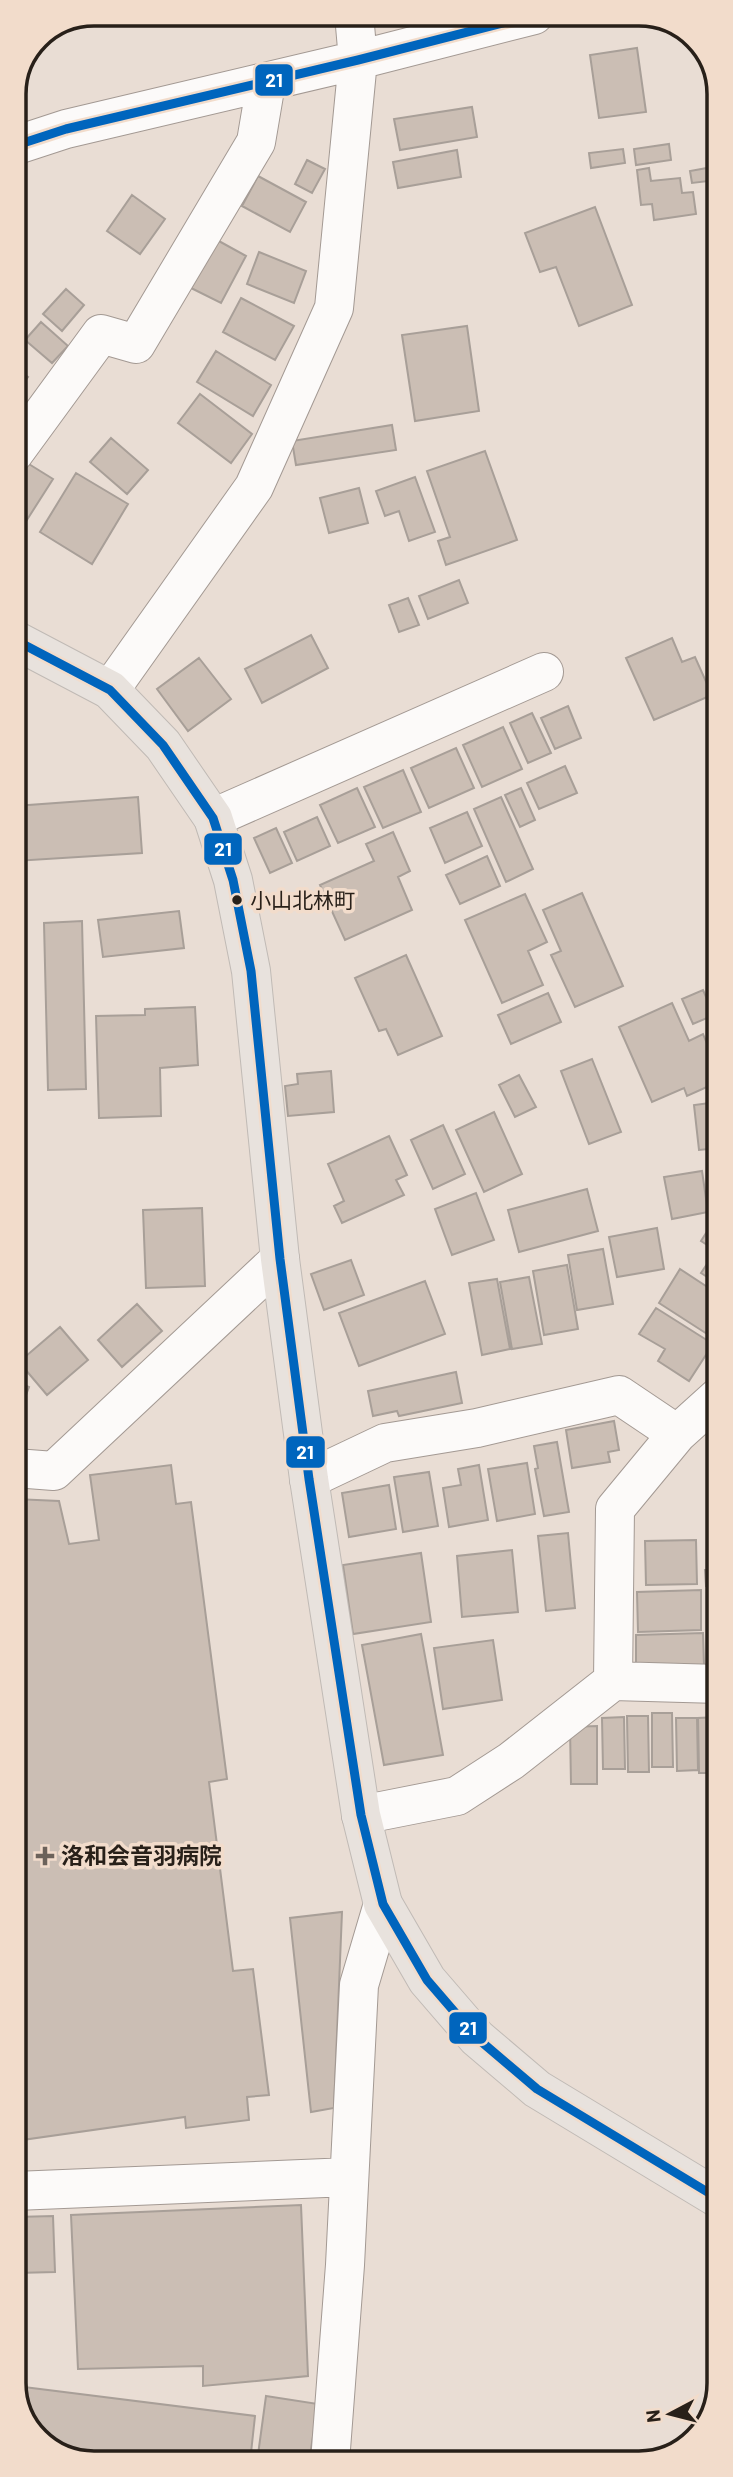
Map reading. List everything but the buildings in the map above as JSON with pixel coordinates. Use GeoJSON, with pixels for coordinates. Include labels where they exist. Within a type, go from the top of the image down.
{"type":"FeatureCollection","features":[{"type":"Feature","properties":{"kind":"main road"},"geometry":{"type":"LineString","coordinates":[[26,646],[110,690],[163,745],[213,818],[233,880],[251,971],[280,1259],[309,1479],[360,1815],[383,1904],[427,1980],[477,2038],[537,2089],[707,2192]]}},
{"type":"Feature","properties":{"kind":"street"},"geometry":{"type":"LineString","coordinates":[[110,690],[254,487],[334,308],[358,60],[356,26]]}},
{"type":"Feature","properties":{"kind":"street"},"geometry":{"type":"LineString","coordinates":[[26,142],[66,129],[491,26]]}},
{"type":"Feature","properties":{"kind":"street"},"geometry":{"type":"LineString","coordinates":[[26,437],[101,334],[136,344],[256,142],[266,82]]}},
{"type":"Feature","properties":{"kind":"street"},"geometry":{"type":"LineString","coordinates":[[213,818],[544,673]]}},
{"type":"Feature","properties":{"kind":"street"},"geometry":{"type":"LineString","coordinates":[[26,1469],[54,1471],[280,1259]]}},
{"type":"Feature","properties":{"kind":"street"},"geometry":{"type":"LineString","coordinates":[[309,1479],[385,1443],[477,1428],[619,1395],[677,1434]]}},
{"type":"Feature","properties":{"kind":"street"},"geometry":{"type":"LineString","coordinates":[[613,1681],[615,1509],[677,1434],[707,1407]]}},
{"type":"Feature","properties":{"kind":"street"},"geometry":{"type":"LineString","coordinates":[[360,1815],[457,1796],[510,1761],[613,1681],[707,1684]]}},
{"type":"Feature","properties":{"kind":"street"},"geometry":{"type":"LineString","coordinates":[[332,2451],[359,1985],[383,1904]]}},
{"type":"Feature","properties":{"kind":"street"},"geometry":{"type":"LineString","coordinates":[[26,2191],[349,2177]]}},
{"type":"Feature","properties":{"kind":"transit line","name":"21"},"geometry":{"type":"LineString","coordinates":[[26,142],[66,129],[491,26]]}},
{"type":"Feature","properties":{"kind":"transit line","name":"21"},"geometry":{"type":"LineString","coordinates":[[26,646],[110,690],[163,745],[213,818],[233,880],[251,971],[280,1259],[309,1479],[361,1815],[383,1904],[427,1980],[477,2038],[537,2089],[707,2192]]}},
{"type":"Feature","properties":{"kind":"place","name":"小山北林町"},"geometry":{"type":"Point","coordinates":[237,900]}},
{"type":"Feature","properties":{"kind":"place","name":"洛和会音羽病院"},"geometry":{"type":"Point","coordinates":[45,1856]}}]}
